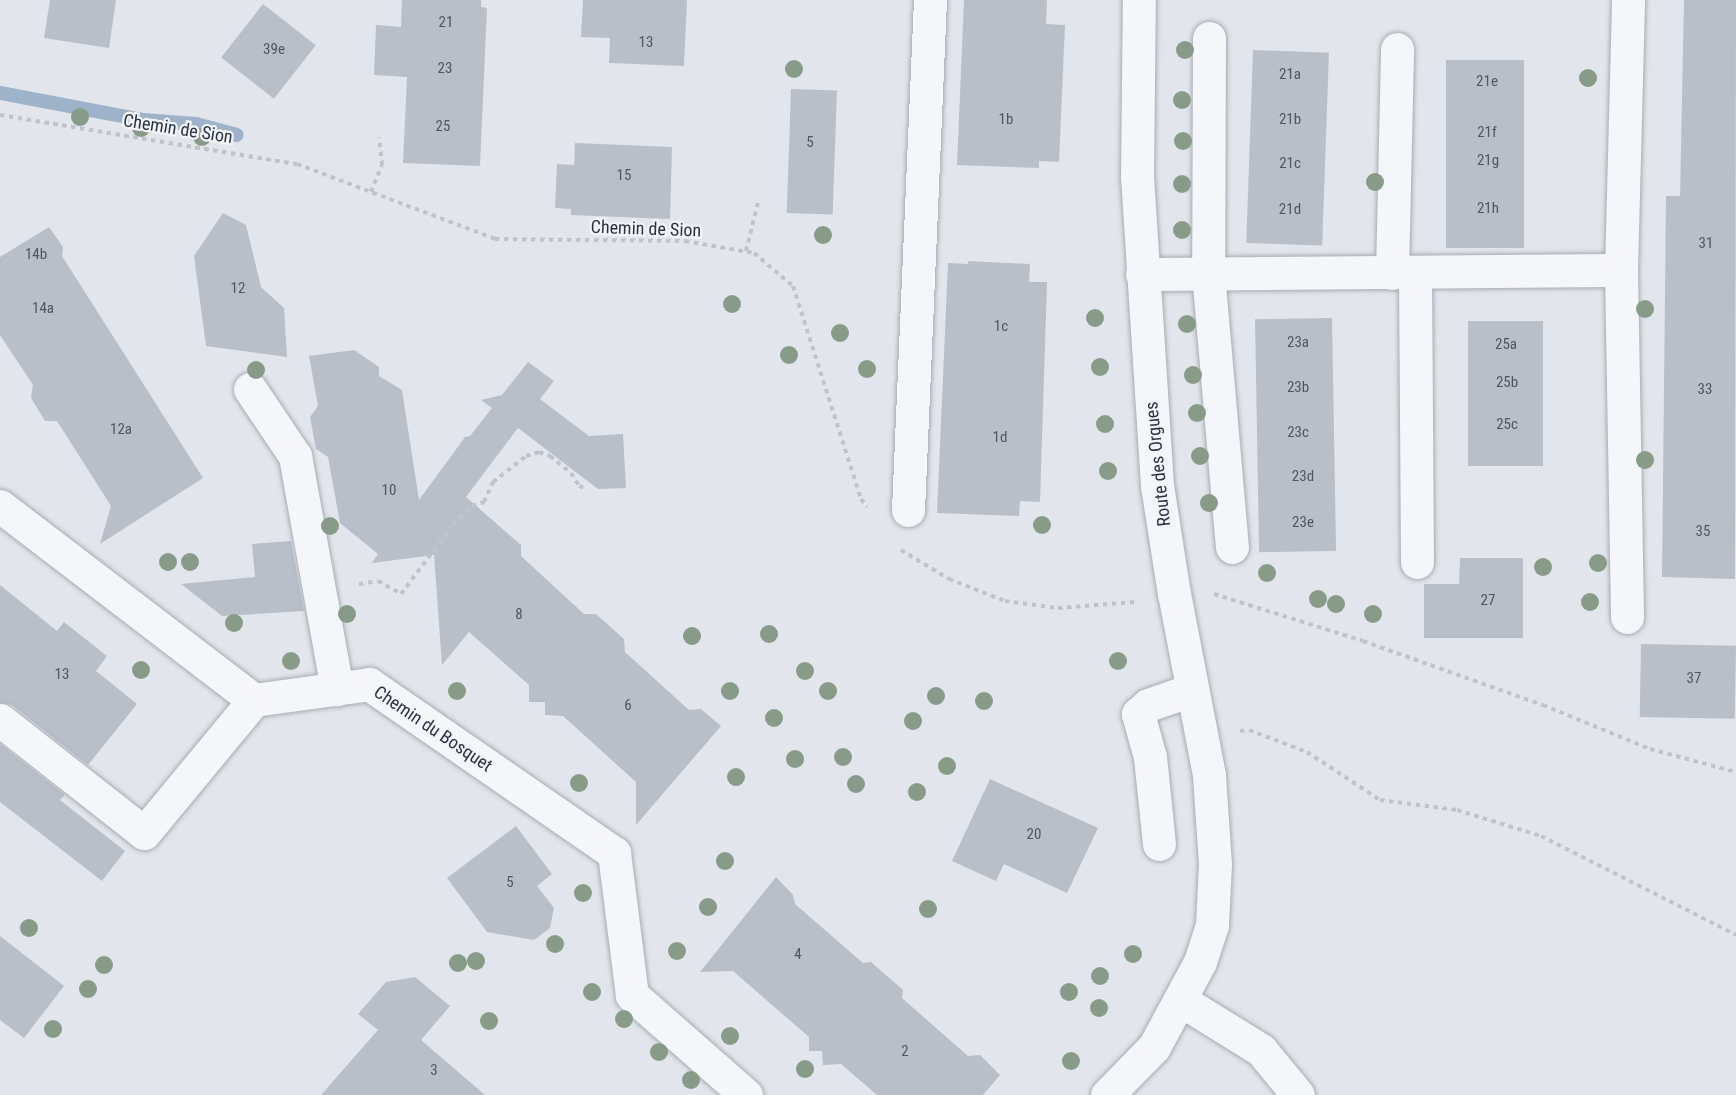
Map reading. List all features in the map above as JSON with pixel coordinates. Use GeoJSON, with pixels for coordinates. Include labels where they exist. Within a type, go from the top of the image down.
{"type":"FeatureCollection","features":[{"type":"Feature","properties":{"kind":"street"},"geometry":{"type":"LineString","coordinates":[[908,510],[930,0]]}},
{"type":"Feature","properties":{"kind":"street","name":"Route des Orgues"},"geometry":{"type":"LineString","coordinates":[[1107,1095],[1154,1047],[1182,1001],[1212,925],[1215,864],[1209,775],[1173,594],[1157,485],[1137,178],[1139,0]]}},
{"type":"Feature","properties":{"kind":"street"},"geometry":{"type":"LineString","coordinates":[[1627,617],[1621,270],[1628,0]]}},
{"type":"Feature","properties":{"kind":"street"},"geometry":{"type":"LineString","coordinates":[[1209,38],[1208,273],[1232,547]]}},
{"type":"Feature","properties":{"kind":"street"},"geometry":{"type":"LineString","coordinates":[[1397,49],[1403,273],[1417,562]]}},
{"type":"Feature","properties":{"kind":"street"},"geometry":{"type":"LineString","coordinates":[[1142,274],[1621,270]]}},
{"type":"Feature","properties":{"kind":"street"},"geometry":{"type":"LineString","coordinates":[[250,388],[295,456],[337,689]]}},
{"type":"Feature","properties":{"kind":"street"},"geometry":{"type":"LineString","coordinates":[[0,506],[254,699],[144,833],[0,720]]}},
{"type":"Feature","properties":{"kind":"street","name":"Chemin du Bosquet"},"geometry":{"type":"LineString","coordinates":[[254,699],[369,684],[614,853],[632,995],[746,1095]]}},
{"type":"Feature","properties":{"kind":"street"},"geometry":{"type":"LineString","coordinates":[[1159,844],[1150,757],[1138,714],[1148,705],[1191,690]]}},
{"type":"Feature","properties":{"kind":"street"},"geometry":{"type":"LineString","coordinates":[[1182,1001],[1261,1050],[1298,1095]]}},
{"type":"Feature","properties":{"kind":"path","name":"Chemin de Sion"},"geometry":{"type":"LineString","coordinates":[[0,115],[274,159],[371,192],[495,239],[685,241],[746,251],[774,267],[794,286],[861,499],[872,514]]}},
{"type":"Feature","properties":{"kind":"path"},"geometry":{"type":"LineString","coordinates":[[371,192],[382,165],[380,137]]}},
{"type":"Feature","properties":{"kind":"path"},"geometry":{"type":"LineString","coordinates":[[746,251],[758,202]]}},
{"type":"Feature","properties":{"kind":"path"},"geometry":{"type":"LineString","coordinates":[[320,590],[378,581],[401,594],[453,525],[472,506],[484,502],[493,482],[526,456],[539,452],[550,456],[571,473],[579,486],[587,489]]}},
{"type":"Feature","properties":{"kind":"path"},"geometry":{"type":"LineString","coordinates":[[894,542],[949,579],[1005,601],[1058,608],[1115,606],[1173,594],[1219,594],[1543,705],[1650,749],[1736,772]]}},
{"type":"Feature","properties":{"kind":"path"},"geometry":{"type":"LineString","coordinates":[[1200,732],[1249,730],[1307,752],[1380,800],[1457,810],[1541,836],[1736,934]]}},
{"type":"Feature","properties":{"kind":"building"},"geometry":{"type":"Polygon","coordinates":[[[50,0],[116,0],[109,48],[44,38],[50,0]]]}},
{"type":"Feature","properties":{"kind":"building"},"geometry":{"type":"Polygon","coordinates":[[[402,0],[481,0],[481,7],[487,8],[480,166],[403,163],[407,77],[374,75],[376,25],[401,27],[402,0]]]}},
{"type":"Feature","properties":{"kind":"building"},"geometry":{"type":"Polygon","coordinates":[[[583,0],[687,0],[684,66],[609,63],[610,38],[581,37],[583,0]]]}},
{"type":"Feature","properties":{"kind":"building"},"geometry":{"type":"Polygon","coordinates":[[[964,0],[1047,0],[1046,24],[1065,25],[1059,162],[1039,161],[1039,168],[957,165],[964,0]]]}},
{"type":"Feature","properties":{"kind":"building"},"geometry":{"type":"Polygon","coordinates":[[[1684,0],[1736,0],[1735,579],[1662,577],[1666,196],[1680,196],[1684,0]]]}},
{"type":"Feature","properties":{"kind":"building"},"geometry":{"type":"Polygon","coordinates":[[[263,4],[316,45],[274,99],[221,58],[263,4]]]}},
{"type":"Feature","properties":{"kind":"building"},"geometry":{"type":"Polygon","coordinates":[[[1253,50],[1329,53],[1322,246],[1246,243],[1253,50]]]}},
{"type":"Feature","properties":{"kind":"building"},"geometry":{"type":"Polygon","coordinates":[[[1446,60],[1524,60],[1524,248],[1446,248],[1446,60]]]}},
{"type":"Feature","properties":{"kind":"building"},"geometry":{"type":"Polygon","coordinates":[[[791,89],[837,91],[833,215],[787,213],[791,89]]]}},
{"type":"Feature","properties":{"kind":"building"},"geometry":{"type":"Polygon","coordinates":[[[575,143],[672,147],[670,219],[571,215],[571,209],[555,208],[557,164],[574,165],[575,143]]]}},
{"type":"Feature","properties":{"kind":"building"},"geometry":{"type":"Polygon","coordinates":[[[223,213],[246,225],[261,287],[284,308],[287,357],[206,346],[194,256],[223,213]]]}},
{"type":"Feature","properties":{"kind":"building"},"geometry":{"type":"Polygon","coordinates":[[[49,227],[63,247],[62,256],[203,478],[100,544],[111,506],[57,421],[45,421],[31,398],[33,385],[0,335],[0,257],[49,227]]]}},
{"type":"Feature","properties":{"kind":"building"},"geometry":{"type":"Polygon","coordinates":[[[968,261],[1030,264],[1029,282],[1047,282],[1040,502],[1020,501],[1019,516],[937,513],[948,263],[968,264],[968,261]]]}},
{"type":"Feature","properties":{"kind":"building"},"geometry":{"type":"Polygon","coordinates":[[[1332,318],[1336,551],[1259,552],[1255,319],[1332,318]]]}},
{"type":"Feature","properties":{"kind":"building"},"geometry":{"type":"Polygon","coordinates":[[[1468,321],[1543,321],[1543,466],[1468,466],[1468,321]]]}},
{"type":"Feature","properties":{"kind":"building"},"geometry":{"type":"Polygon","coordinates":[[[354,350],[379,367],[379,376],[402,390],[419,500],[465,437],[470,436],[492,408],[481,400],[502,395],[528,362],[554,381],[540,399],[589,436],[623,434],[626,488],[598,489],[518,428],[466,497],[521,545],[521,556],[584,614],[596,614],[624,639],[625,652],[689,710],[701,709],[721,726],[636,825],[636,782],[563,716],[545,715],[545,702],[529,702],[529,685],[469,632],[442,665],[434,555],[372,563],[378,554],[340,523],[328,457],[316,449],[310,417],[318,406],[309,356],[354,350]]]}},
{"type":"Feature","properties":{"kind":"building"},"geometry":{"type":"Polygon","coordinates":[[[291,541],[304,611],[222,616],[181,584],[255,577],[252,544],[291,541]]]}},
{"type":"Feature","properties":{"kind":"building"},"geometry":{"type":"Polygon","coordinates":[[[1460,558],[1523,558],[1523,638],[1424,638],[1424,584],[1459,584],[1460,558]]]}},
{"type":"Feature","properties":{"kind":"building"},"geometry":{"type":"Polygon","coordinates":[[[0,585],[57,631],[64,622],[107,656],[96,671],[137,704],[88,765],[12,705],[0,702],[0,585]]]}},
{"type":"Feature","properties":{"kind":"building"},"geometry":{"type":"Polygon","coordinates":[[[1641,644],[1736,646],[1735,719],[1640,717],[1641,644]]]}},
{"type":"Feature","properties":{"kind":"building"},"geometry":{"type":"Polygon","coordinates":[[[0,744],[65,795],[60,800],[125,851],[102,881],[0,802],[0,744]]]}},
{"type":"Feature","properties":{"kind":"building"},"geometry":{"type":"Polygon","coordinates":[[[990,779],[1098,828],[1067,893],[1004,864],[996,881],[952,861],[990,779]]]}},
{"type":"Feature","properties":{"kind":"building"},"geometry":{"type":"Polygon","coordinates":[[[516,826],[552,874],[537,886],[554,908],[550,928],[534,940],[487,932],[447,878],[516,826]]]}},
{"type":"Feature","properties":{"kind":"building"},"geometry":{"type":"Polygon","coordinates":[[[776,877],[793,895],[795,904],[863,963],[871,962],[903,990],[902,998],[968,1056],[980,1055],[1000,1075],[983,1095],[877,1095],[841,1064],[823,1065],[822,1051],[809,1051],[809,1037],[733,971],[700,972],[776,877]]]}},
{"type":"Feature","properties":{"kind":"building"},"geometry":{"type":"Polygon","coordinates":[[[0,936],[64,986],[24,1038],[0,1020],[0,936]]]}},
{"type":"Feature","properties":{"kind":"building"},"geometry":{"type":"Polygon","coordinates":[[[415,977],[450,1006],[421,1040],[485,1095],[321,1095],[378,1030],[358,1014],[386,982],[415,977]]]}},
{"type":"Feature","properties":{"kind":"waterway"},"geometry":{"type":"LineString","coordinates":[[0,93],[143,120],[196,124],[237,135]]}}]}
